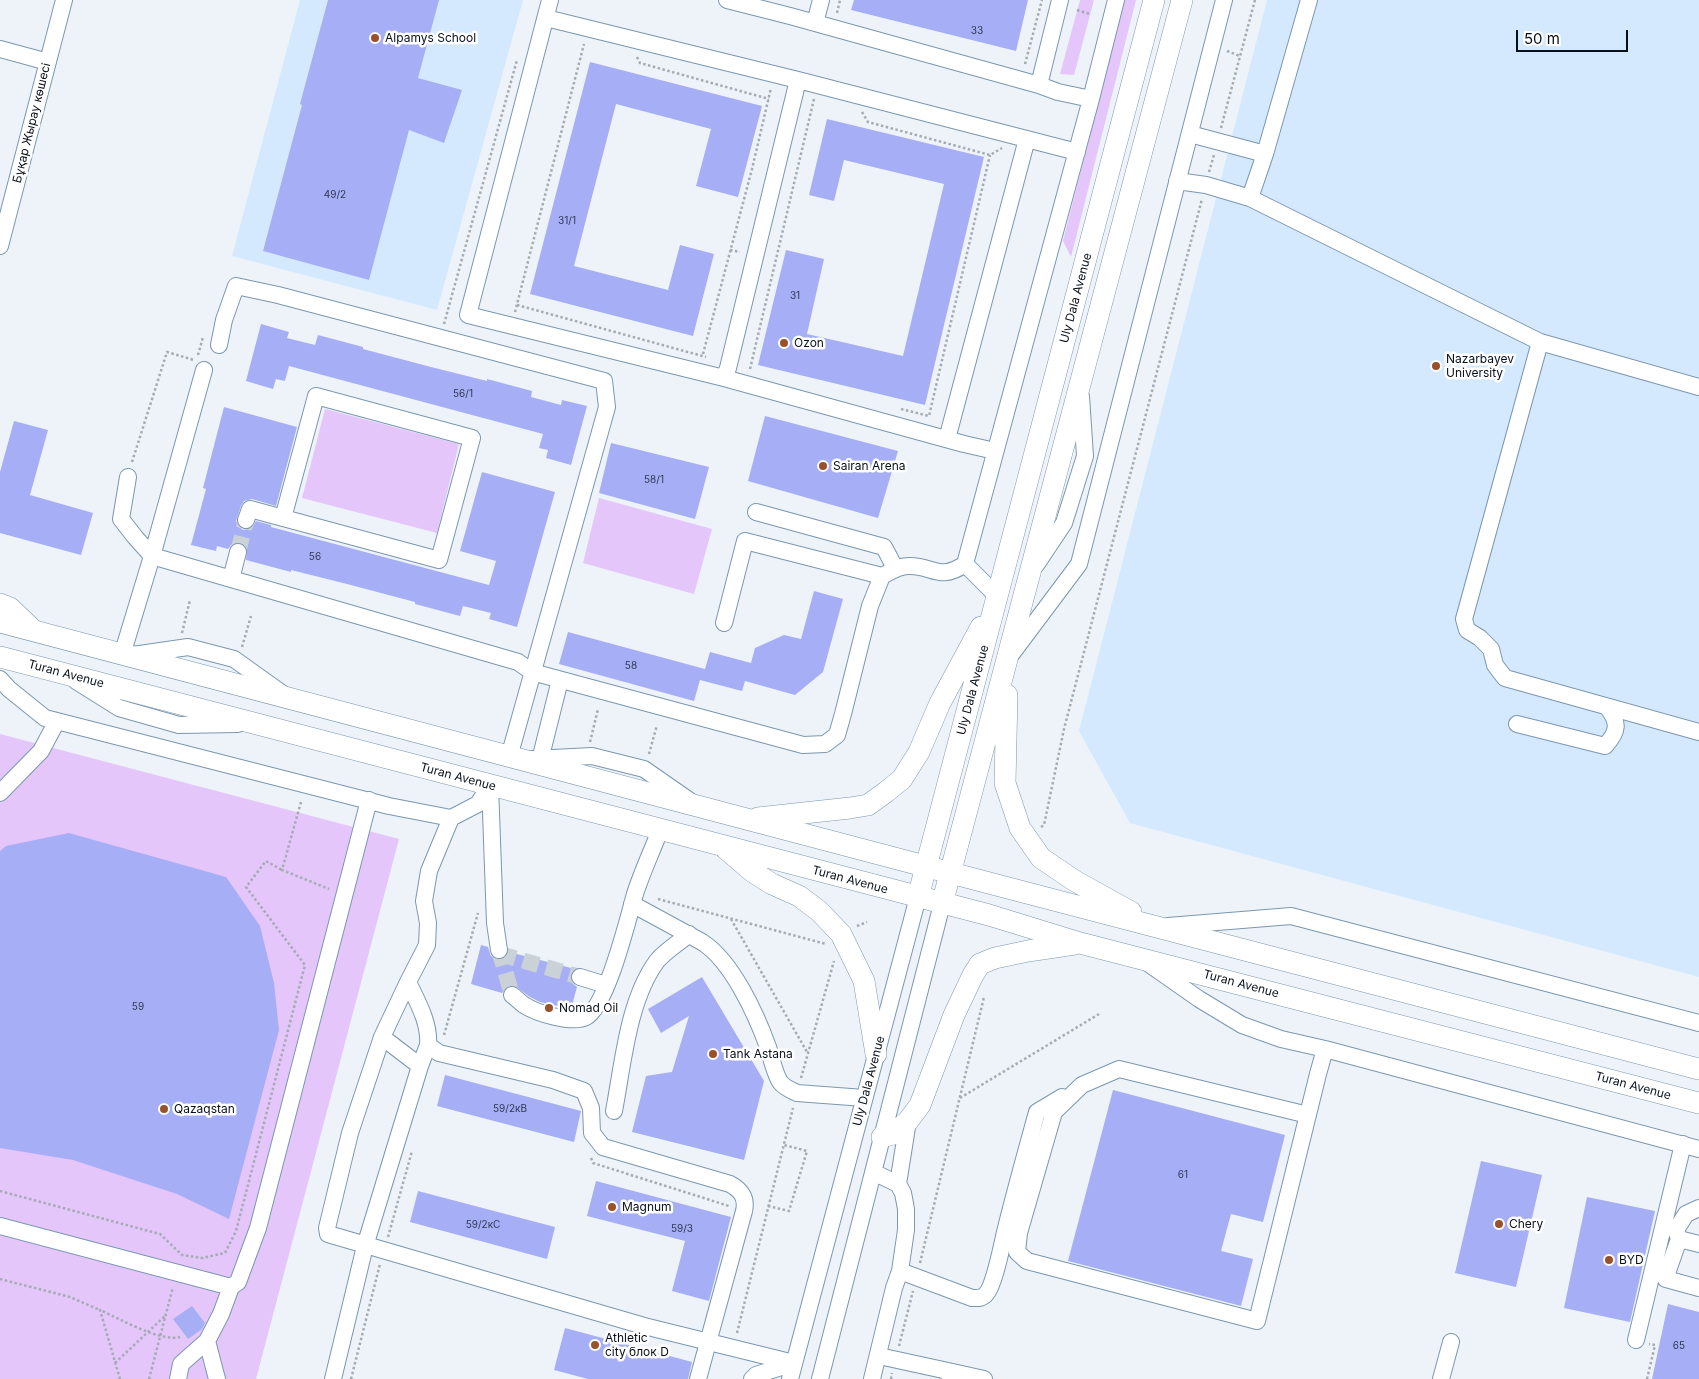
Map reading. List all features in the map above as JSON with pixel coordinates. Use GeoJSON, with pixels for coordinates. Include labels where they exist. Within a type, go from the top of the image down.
{"type":"FeatureCollection","features":[{"type":"Feature","properties":{"kind":"main road","name":"Uly Dala Avenue"},"geometry":{"type":"LineString","coordinates":[[918,897],[1154,0]]}},
{"type":"Feature","properties":{"kind":"main road","name":"Uly Dala Avenue"},"geometry":{"type":"LineString","coordinates":[[942,904],[1182,0]]}},
{"type":"Feature","properties":{"kind":"main road"},"geometry":{"type":"LineString","coordinates":[[745,819],[868,805],[902,778],[920,752],[940,703],[997,596]]}},
{"type":"Feature","properties":{"kind":"main road"},"geometry":{"type":"LineString","coordinates":[[0,604],[10,608],[34,630]]}},
{"type":"Feature","properties":{"kind":"main road"},"geometry":{"type":"LineString","coordinates":[[0,622],[1699,1069]]}},
{"type":"Feature","properties":{"kind":"main road","name":"Turan Avenue"},"geometry":{"type":"LineString","coordinates":[[0,657],[989,915],[1080,943],[1699,1104]]}},
{"type":"Feature","properties":{"kind":"main road"},"geometry":{"type":"LineString","coordinates":[[1007,660],[1005,783],[1020,828],[1041,858],[1068,877],[1157,927]]}},
{"type":"Feature","properties":{"kind":"main road"},"geometry":{"type":"LineString","coordinates":[[722,846],[753,872],[772,884],[799,896],[819,911],[864,981],[876,1054]]}},
{"type":"Feature","properties":{"kind":"main road"},"geometry":{"type":"LineString","coordinates":[[882,1137],[893,1134],[908,1121],[920,1106],[954,1015],[972,975],[980,964],[995,958],[1028,951],[1080,943]]}},
{"type":"Feature","properties":{"kind":"street","name":"Бұқар Жырау көшесі"},"geometry":{"type":"LineString","coordinates":[[0,246],[64,0]]}},
{"type":"Feature","properties":{"kind":"street"},"geometry":{"type":"LineString","coordinates":[[550,0],[468,315],[699,373],[726,373],[745,384],[995,451]]}},
{"type":"Feature","properties":{"kind":"street"},"geometry":{"type":"LineString","coordinates":[[727,0],[816,23],[1039,85],[1058,92],[1091,99]]}},
{"type":"Feature","properties":{"kind":"street"},"geometry":{"type":"LineString","coordinates":[[816,23],[821,0]]}},
{"type":"Feature","properties":{"kind":"street"},"geometry":{"type":"LineString","coordinates":[[1039,85],[1060,0]]}},
{"type":"Feature","properties":{"kind":"street"},"geometry":{"type":"LineString","coordinates":[[724,623],[745,541],[889,572],[908,566],[940,573],[954,572],[965,564],[1077,152],[1116,0]]}},
{"type":"Feature","properties":{"kind":"street"},"geometry":{"type":"LineString","coordinates":[[1007,660],[1079,564],[1224,0]]}},
{"type":"Feature","properties":{"kind":"street"},"geometry":{"type":"LineString","coordinates":[[1250,198],[1265,154],[1309,0]]}},
{"type":"Feature","properties":{"kind":"street"},"geometry":{"type":"LineString","coordinates":[[546,18],[797,87],[1025,145],[1077,152]]}},
{"type":"Feature","properties":{"kind":"street"},"geometry":{"type":"LineString","coordinates":[[0,49],[48,62]]}},
{"type":"Feature","properties":{"kind":"street"},"geometry":{"type":"LineString","coordinates":[[726,373],[797,87]]}},
{"type":"Feature","properties":{"kind":"street"},"geometry":{"type":"LineString","coordinates":[[1190,134],[1265,154]]}},
{"type":"Feature","properties":{"kind":"street"},"geometry":{"type":"LineString","coordinates":[[947,439],[1025,145]]}},
{"type":"Feature","properties":{"kind":"street"},"geometry":{"type":"LineString","coordinates":[[1178,181],[1206,185],[1250,198],[1540,342],[1699,386]]}},
{"type":"Feature","properties":{"kind":"street"},"geometry":{"type":"LineString","coordinates":[[219,345],[224,320],[236,286],[278,295],[604,381],[607,407],[532,672],[527,760]]}},
{"type":"Feature","properties":{"kind":"street"},"geometry":{"type":"LineString","coordinates":[[1540,342],[1464,619],[1467,630],[1480,638],[1491,649],[1495,665],[1505,678],[1699,732]]}},
{"type":"Feature","properties":{"kind":"street"},"geometry":{"type":"LineString","coordinates":[[125,656],[204,370]]}},
{"type":"Feature","properties":{"kind":"street"},"geometry":{"type":"LineString","coordinates":[[246,520],[250,509],[283,518],[439,560],[472,438],[316,396],[283,518]]}},
{"type":"Feature","properties":{"kind":"street"},"geometry":{"type":"LineString","coordinates":[[128,477],[121,519],[152,556],[518,662],[532,672],[560,680],[803,745],[825,744],[837,735],[844,714],[870,606],[889,572],[884,547],[756,512]]}},
{"type":"Feature","properties":{"kind":"street"},"geometry":{"type":"LineString","coordinates":[[231,578],[238,552]]}},
{"type":"Feature","properties":{"kind":"street"},"geometry":{"type":"LineString","coordinates":[[965,564],[997,596]]}},
{"type":"Feature","properties":{"kind":"street"},"geometry":{"type":"LineString","coordinates":[[0,679],[45,718],[369,800],[451,818]]}},
{"type":"Feature","properties":{"kind":"street"},"geometry":{"type":"LineString","coordinates":[[527,760],[560,680]]}},
{"type":"Feature","properties":{"kind":"street"},"geometry":{"type":"LineString","coordinates":[[1516,724],[1605,746],[1611,740],[1616,729],[1615,716],[1607,706]]}},
{"type":"Feature","properties":{"kind":"street"},"geometry":{"type":"LineString","coordinates":[[0,792],[42,750],[58,721]]}},
{"type":"Feature","properties":{"kind":"street"},"geometry":{"type":"LineString","coordinates":[[490,785],[478,804],[451,818],[428,870],[424,901],[428,923],[427,945],[382,1037],[350,1133],[327,1232],[330,1235],[365,1246],[635,1324],[734,1348],[792,1371]]}},
{"type":"Feature","properties":{"kind":"street"},"geometry":{"type":"LineString","coordinates":[[490,785],[495,923],[499,950]]}},
{"type":"Feature","properties":{"kind":"street"},"geometry":{"type":"LineString","coordinates":[[178,1379],[182,1364],[208,1341],[231,1287],[238,1282],[258,1228],[369,800]]}},
{"type":"Feature","properties":{"kind":"street"},"geometry":{"type":"LineString","coordinates":[[512,995],[525,1005],[549,1015],[571,1020],[585,1018],[594,1011],[617,958],[634,898],[660,830]]}},
{"type":"Feature","properties":{"kind":"street","name":"Uly Dala Avenue"},"geometry":{"type":"LineString","coordinates":[[792,1371],[918,897]]}},
{"type":"Feature","properties":{"kind":"street"},"geometry":{"type":"LineString","coordinates":[[634,898],[711,948],[733,976],[762,1033],[780,1082],[797,1093],[864,1098]]}},
{"type":"Feature","properties":{"kind":"street","name":"Uly Dala Avenue"},"geometry":{"type":"LineString","coordinates":[[820,1379],[942,904]]}},
{"type":"Feature","properties":{"kind":"street"},"geometry":{"type":"LineString","coordinates":[[1157,927],[1290,916],[1699,1023]]}},
{"type":"Feature","properties":{"kind":"street"},"geometry":{"type":"LineString","coordinates":[[614,1111],[632,1014],[642,990],[657,961],[689,934]]}},
{"type":"Feature","properties":{"kind":"street"},"geometry":{"type":"LineString","coordinates":[[1141,959],[1198,999],[1242,1025],[1281,1040],[1325,1049],[1699,1149]]}},
{"type":"Feature","properties":{"kind":"street"},"geometry":{"type":"LineString","coordinates":[[580,976],[606,985]]}},
{"type":"Feature","properties":{"kind":"street"},"geometry":{"type":"LineString","coordinates":[[333,1379],[365,1246],[428,1045],[429,1033],[408,982]]}},
{"type":"Feature","properties":{"kind":"street"},"geometry":{"type":"LineString","coordinates":[[382,1037],[420,1066]]}},
{"type":"Feature","properties":{"kind":"street"},"geometry":{"type":"LineString","coordinates":[[428,1045],[439,1053],[553,1080],[584,1091],[591,1108],[592,1133],[603,1147],[730,1184],[740,1190],[746,1204],[698,1379]]}},
{"type":"Feature","properties":{"kind":"street"},"geometry":{"type":"LineString","coordinates":[[1082,1085],[1054,1112],[1020,1233],[1017,1252],[1027,1261],[1257,1321],[1325,1049]]}},
{"type":"Feature","properties":{"kind":"street"},"geometry":{"type":"LineString","coordinates":[[900,1271],[972,1298],[985,1296],[997,1265],[1022,1162],[1037,1112],[1082,1085],[1119,1069],[1308,1115]]}},
{"type":"Feature","properties":{"kind":"street"},"geometry":{"type":"LineString","coordinates":[[898,1184],[908,1121]]}},
{"type":"Feature","properties":{"kind":"street"},"geometry":{"type":"LineString","coordinates":[[1636,1340],[1683,1144]]}},
{"type":"Feature","properties":{"kind":"street"},"geometry":{"type":"LineString","coordinates":[[872,1379],[894,1288],[900,1271],[906,1230],[906,1209],[903,1193],[898,1184],[873,1172]]}},
{"type":"Feature","properties":{"kind":"street"},"geometry":{"type":"LineString","coordinates":[[1699,1208],[1686,1214],[1676,1230],[1679,1239],[1666,1276],[1666,1279],[1699,1288]]}},
{"type":"Feature","properties":{"kind":"street"},"geometry":{"type":"LineString","coordinates":[[0,1226],[231,1287]]}},
{"type":"Feature","properties":{"kind":"street"},"geometry":{"type":"LineString","coordinates":[[1679,1239],[1699,1244]]}},
{"type":"Feature","properties":{"kind":"street"},"geometry":{"type":"LineString","coordinates":[[208,1341],[217,1379]]}},
{"type":"Feature","properties":{"kind":"street"},"geometry":{"type":"LineString","coordinates":[[1441,1379],[1451,1342]]}},
{"type":"Feature","properties":{"kind":"street"},"geometry":{"type":"LineString","coordinates":[[879,1356],[949,1375],[984,1379]]}},
{"type":"Feature","properties":{"kind":"street"},"geometry":{"type":"LineString","coordinates":[[752,1379],[756,1375],[792,1371]]}},
{"type":"Feature","properties":{"kind":"path"},"geometry":{"type":"LineString","coordinates":[[1025,64],[1042,0]]}},
{"type":"Feature","properties":{"kind":"path"},"geometry":{"type":"LineString","coordinates":[[1028,840],[1044,825],[1064,729],[1255,0]]}},
{"type":"Feature","properties":{"kind":"path"},"geometry":{"type":"LineString","coordinates":[[1077,10],[1090,14]]}},
{"type":"Feature","properties":{"kind":"path"},"geometry":{"type":"LineString","coordinates":[[512,326],[588,28]]}},
{"type":"Feature","properties":{"kind":"path"},"geometry":{"type":"LineString","coordinates":[[1226,51],[1240,56]]}},
{"type":"Feature","properties":{"kind":"path"},"geometry":{"type":"LineString","coordinates":[[440,338],[518,54]]}},
{"type":"Feature","properties":{"kind":"path"},"geometry":{"type":"LineString","coordinates":[[636,56],[640,63],[769,99]]}},
{"type":"Feature","properties":{"kind":"path"},"geometry":{"type":"LineString","coordinates":[[699,373],[772,86],[797,87],[815,98],[745,384]]}},
{"type":"Feature","properties":{"kind":"path"},"geometry":{"type":"LineString","coordinates":[[861,111],[868,122],[990,155]]}},
{"type":"Feature","properties":{"kind":"path"},"geometry":{"type":"LineString","coordinates":[[901,409],[930,416],[990,155],[1003,147],[1025,145]]}},
{"type":"Feature","properties":{"kind":"path"},"geometry":{"type":"LineString","coordinates":[[517,305],[703,355],[726,373]]}},
{"type":"Feature","properties":{"kind":"path"},"geometry":{"type":"LineString","coordinates":[[128,477],[167,352],[196,361],[206,330]]}},
{"type":"Feature","properties":{"kind":"path"},"geometry":{"type":"LineString","coordinates":[[190,600],[182,633],[190,635]]}},
{"type":"Feature","properties":{"kind":"path"},"geometry":{"type":"LineString","coordinates":[[233,646],[242,648],[251,616]]}},
{"type":"Feature","properties":{"kind":"path"},"geometry":{"type":"LineString","coordinates":[[589,745],[598,709]]}},
{"type":"Feature","properties":{"kind":"path"},"geometry":{"type":"LineString","coordinates":[[647,760],[657,724]]}},
{"type":"Feature","properties":{"kind":"path"},"geometry":{"type":"LineString","coordinates":[[282,870],[301,802]]}},
{"type":"Feature","properties":{"kind":"path"},"geometry":{"type":"LineString","coordinates":[[0,1191],[160,1234],[182,1255],[202,1258],[224,1253],[236,1232],[305,965],[246,887],[266,861],[282,870],[331,890]]}},
{"type":"Feature","properties":{"kind":"path"},"geometry":{"type":"LineString","coordinates":[[634,898],[839,941],[797,1093],[734,1348]]}},
{"type":"Feature","properties":{"kind":"path"},"geometry":{"type":"LineString","coordinates":[[731,919],[808,1053]]}},
{"type":"Feature","properties":{"kind":"path"},"geometry":{"type":"LineString","coordinates":[[891,1379],[985,992]]}},
{"type":"Feature","properties":{"kind":"path"},"geometry":{"type":"LineString","coordinates":[[960,1098],[1099,1014]]}},
{"type":"Feature","properties":{"kind":"path"},"geometry":{"type":"LineString","coordinates":[[768,1206],[789,1212],[807,1152],[784,1145]]}},
{"type":"Feature","properties":{"kind":"path"},"geometry":{"type":"LineString","coordinates":[[0,1279],[70,1297],[160,1336],[173,1339],[180,1337]]}},
{"type":"Feature","properties":{"kind":"path"},"geometry":{"type":"LineString","coordinates":[[149,1379],[173,1287]]}},
{"type":"Feature","properties":{"kind":"path"},"geometry":{"type":"LineString","coordinates":[[100,1310],[120,1379]]}},
{"type":"Feature","properties":{"kind":"path"},"geometry":{"type":"LineString","coordinates":[[115,1363],[166,1315]]}},
{"type":"Feature","properties":{"kind":"path"},"geometry":{"type":"LineString","coordinates":[[1636,1340],[1655,1345],[1647,1379]]}},
{"type":"Feature","properties":{"kind":"shaded area"},"geometry":{"type":"Polygon","coordinates":[[[300,0],[523,0],[437,310],[232,256],[300,0]]]}},
{"type":"Feature","properties":{"kind":"shaded area"},"geometry":{"type":"Polygon","coordinates":[[[1080,0],[1094,0],[1074,75],[1060,74],[1080,0]]]}},
{"type":"Feature","properties":{"kind":"shaded area"},"geometry":{"type":"Polygon","coordinates":[[[1124,0],[1136,0],[1071,257],[1063,241],[1124,0]]]}},
{"type":"Feature","properties":{"kind":"shaded area","name":"Nazarbayev University"},"geometry":{"type":"Polygon","coordinates":[[[1267,0],[1699,0],[1699,977],[1130,823],[1079,731],[1267,0]]]}},
{"type":"Feature","properties":{"kind":"shaded area"},"geometry":{"type":"Polygon","coordinates":[[[325,409],[459,444],[437,533],[302,498],[325,409]]]}},
{"type":"Feature","properties":{"kind":"shaded area"},"geometry":{"type":"Polygon","coordinates":[[[599,498],[712,529],[694,594],[583,563],[599,498]]]}},
{"type":"Feature","properties":{"kind":"shaded area","name":"Qazaqstan"},"geometry":{"type":"Polygon","coordinates":[[[0,734],[399,839],[256,1379],[0,1379],[0,734]]]}},
{"type":"Feature","properties":{"kind":"building"},"geometry":{"type":"Polygon","coordinates":[[[328,0],[439,0],[418,78],[462,90],[444,143],[409,130],[369,280],[263,251],[328,0]]]}},
{"type":"Feature","properties":{"kind":"building"},"geometry":{"type":"Polygon","coordinates":[[[854,0],[1028,0],[1016,51],[851,10],[854,0]]]}},
{"type":"Feature","properties":{"kind":"building"},"geometry":{"type":"Polygon","coordinates":[[[590,62],[762,106],[738,197],[696,186],[711,129],[616,104],[574,266],[668,290],[680,245],[714,254],[693,336],[530,294],[590,62]]]}},
{"type":"Feature","properties":{"kind":"building"},"geometry":{"type":"Polygon","coordinates":[[[827,119],[984,157],[925,405],[758,365],[786,250],[824,259],[807,334],[903,356],[944,184],[844,160],[834,201],[809,195],[827,119]]]}},
{"type":"Feature","properties":{"kind":"building"},"geometry":{"type":"Polygon","coordinates":[[[261,324],[289,332],[287,338],[315,345],[318,335],[431,367],[532,391],[531,397],[561,405],[562,400],[587,406],[571,465],[546,458],[548,450],[539,448],[543,434],[289,366],[285,381],[276,379],[273,389],[246,381],[261,324]]]}},
{"type":"Feature","properties":{"kind":"building"},"geometry":{"type":"Polygon","coordinates":[[[224,407],[297,427],[276,506],[252,499],[244,501],[236,521],[243,530],[252,528],[256,521],[271,525],[271,527],[489,585],[496,561],[460,551],[482,472],[555,492],[517,627],[489,619],[491,613],[463,606],[460,616],[347,584],[246,560],[247,549],[240,542],[231,545],[228,549],[217,546],[216,551],[191,545],[206,489],[203,488],[224,407]]]}},
{"type":"Feature","properties":{"kind":"building","name":"Sairan Arena"},"geometry":{"type":"Polygon","coordinates":[[[765,416],[898,451],[878,518],[748,481],[765,416]]]}},
{"type":"Feature","properties":{"kind":"building"},"geometry":{"type":"Polygon","coordinates":[[[14,421],[48,430],[30,495],[93,513],[81,555],[0,533],[0,472],[14,421]]]}},
{"type":"Feature","properties":{"kind":"building"},"geometry":{"type":"Polygon","coordinates":[[[611,443],[709,467],[695,519],[599,493],[611,443]]]}},
{"type":"Feature","properties":{"kind":"building"},"geometry":{"type":"Polygon","coordinates":[[[814,591],[843,599],[823,672],[795,695],[745,681],[742,691],[700,680],[694,701],[559,664],[568,632],[705,669],[710,652],[751,663],[755,648],[784,635],[801,639],[814,591]]]}},
{"type":"Feature","properties":{"kind":"building"},"geometry":{"type":"Polygon","coordinates":[[[69,833],[226,877],[260,926],[274,983],[279,1030],[229,1219],[177,1194],[73,1160],[0,1148],[0,851],[6,846],[69,833]]]}},
{"type":"Feature","properties":{"kind":"building"},"geometry":{"type":"Polygon","coordinates":[[[481,945],[488,947],[491,956],[496,959],[505,958],[509,952],[575,969],[570,975],[572,983],[577,987],[571,1009],[540,1002],[514,985],[508,986],[502,993],[471,984],[481,945]]]}},
{"type":"Feature","properties":{"kind":"building","name":"Tank Astana"},"geometry":{"type":"Polygon","coordinates":[[[702,977],[764,1081],[744,1160],[632,1132],[646,1076],[672,1072],[689,1016],[661,1033],[648,1009],[702,977]]]}},
{"type":"Feature","properties":{"kind":"building"},"geometry":{"type":"Polygon","coordinates":[[[445,1075],[581,1111],[574,1142],[437,1106],[445,1075]]]}},
{"type":"Feature","properties":{"kind":"building"},"geometry":{"type":"Polygon","coordinates":[[[1113,1090],[1285,1135],[1263,1222],[1231,1214],[1221,1251],[1253,1259],[1241,1306],[1068,1261],[1113,1090]]]}},
{"type":"Feature","properties":{"kind":"building","name":"Chery"},"geometry":{"type":"Polygon","coordinates":[[[1481,1161],[1542,1175],[1516,1287],[1455,1273],[1481,1161]]]}},
{"type":"Feature","properties":{"kind":"building"},"geometry":{"type":"Polygon","coordinates":[[[596,1181],[731,1217],[709,1301],[672,1291],[685,1241],[587,1216],[596,1181]]]}},
{"type":"Feature","properties":{"kind":"building"},"geometry":{"type":"Polygon","coordinates":[[[418,1191],[555,1227],[547,1259],[410,1222],[418,1191]]]}},
{"type":"Feature","properties":{"kind":"building","name":"BYD"},"geometry":{"type":"Polygon","coordinates":[[[1587,1197],[1655,1211],[1630,1322],[1564,1308],[1587,1197]]]}},
{"type":"Feature","properties":{"kind":"building"},"geometry":{"type":"Polygon","coordinates":[[[1668,1304],[1699,1312],[1699,1379],[1652,1379],[1668,1304]]]}},
{"type":"Feature","properties":{"kind":"building"},"geometry":{"type":"Polygon","coordinates":[[[192,1306],[205,1323],[202,1329],[188,1339],[173,1319],[192,1306]]]}},
{"type":"Feature","properties":{"kind":"building","name":"Athletic city блок D"},"geometry":{"type":"Polygon","coordinates":[[[565,1328],[692,1362],[688,1379],[588,1379],[554,1370],[565,1328]]]}},
{"type":"Feature","properties":{"kind":"tunnel"},"geometry":{"type":"LineString","coordinates":[[238,552],[246,520]]}},
{"type":"Feature","properties":{"kind":"tunnel"},"geometry":{"type":"LineString","coordinates":[[499,950],[512,995]]}},
{"type":"Feature","properties":{"kind":"tunnel"},"geometry":{"type":"LineString","coordinates":[[500,954],[580,977]]}},
{"type":"Feature","properties":{"kind":"place","name":"Alpamys School"},"geometry":{"type":"Point","coordinates":[375,38]}},
{"type":"Feature","properties":{"kind":"place","name":"Ozon"},"geometry":{"type":"Point","coordinates":[784,343]}},
{"type":"Feature","properties":{"kind":"place","name":"Nazarbayev University"},"geometry":{"type":"Point","coordinates":[1436,366]}},
{"type":"Feature","properties":{"kind":"place","name":"Sairan Arena"},"geometry":{"type":"Point","coordinates":[823,466]}},
{"type":"Feature","properties":{"kind":"place","name":"Nomad Oil"},"geometry":{"type":"Point","coordinates":[549,1008]}},
{"type":"Feature","properties":{"kind":"place","name":"Tank Astana"},"geometry":{"type":"Point","coordinates":[713,1054]}},
{"type":"Feature","properties":{"kind":"place","name":"Qazaqstan"},"geometry":{"type":"Point","coordinates":[164,1109]}},
{"type":"Feature","properties":{"kind":"place","name":"Magnum"},"geometry":{"type":"Point","coordinates":[612,1207]}},
{"type":"Feature","properties":{"kind":"place","name":"Chery"},"geometry":{"type":"Point","coordinates":[1499,1224]}},
{"type":"Feature","properties":{"kind":"place","name":"BYD"},"geometry":{"type":"Point","coordinates":[1609,1260]}},
{"type":"Feature","properties":{"kind":"place","name":"Athletic city блок D"},"geometry":{"type":"Point","coordinates":[595,1345]}}]}
